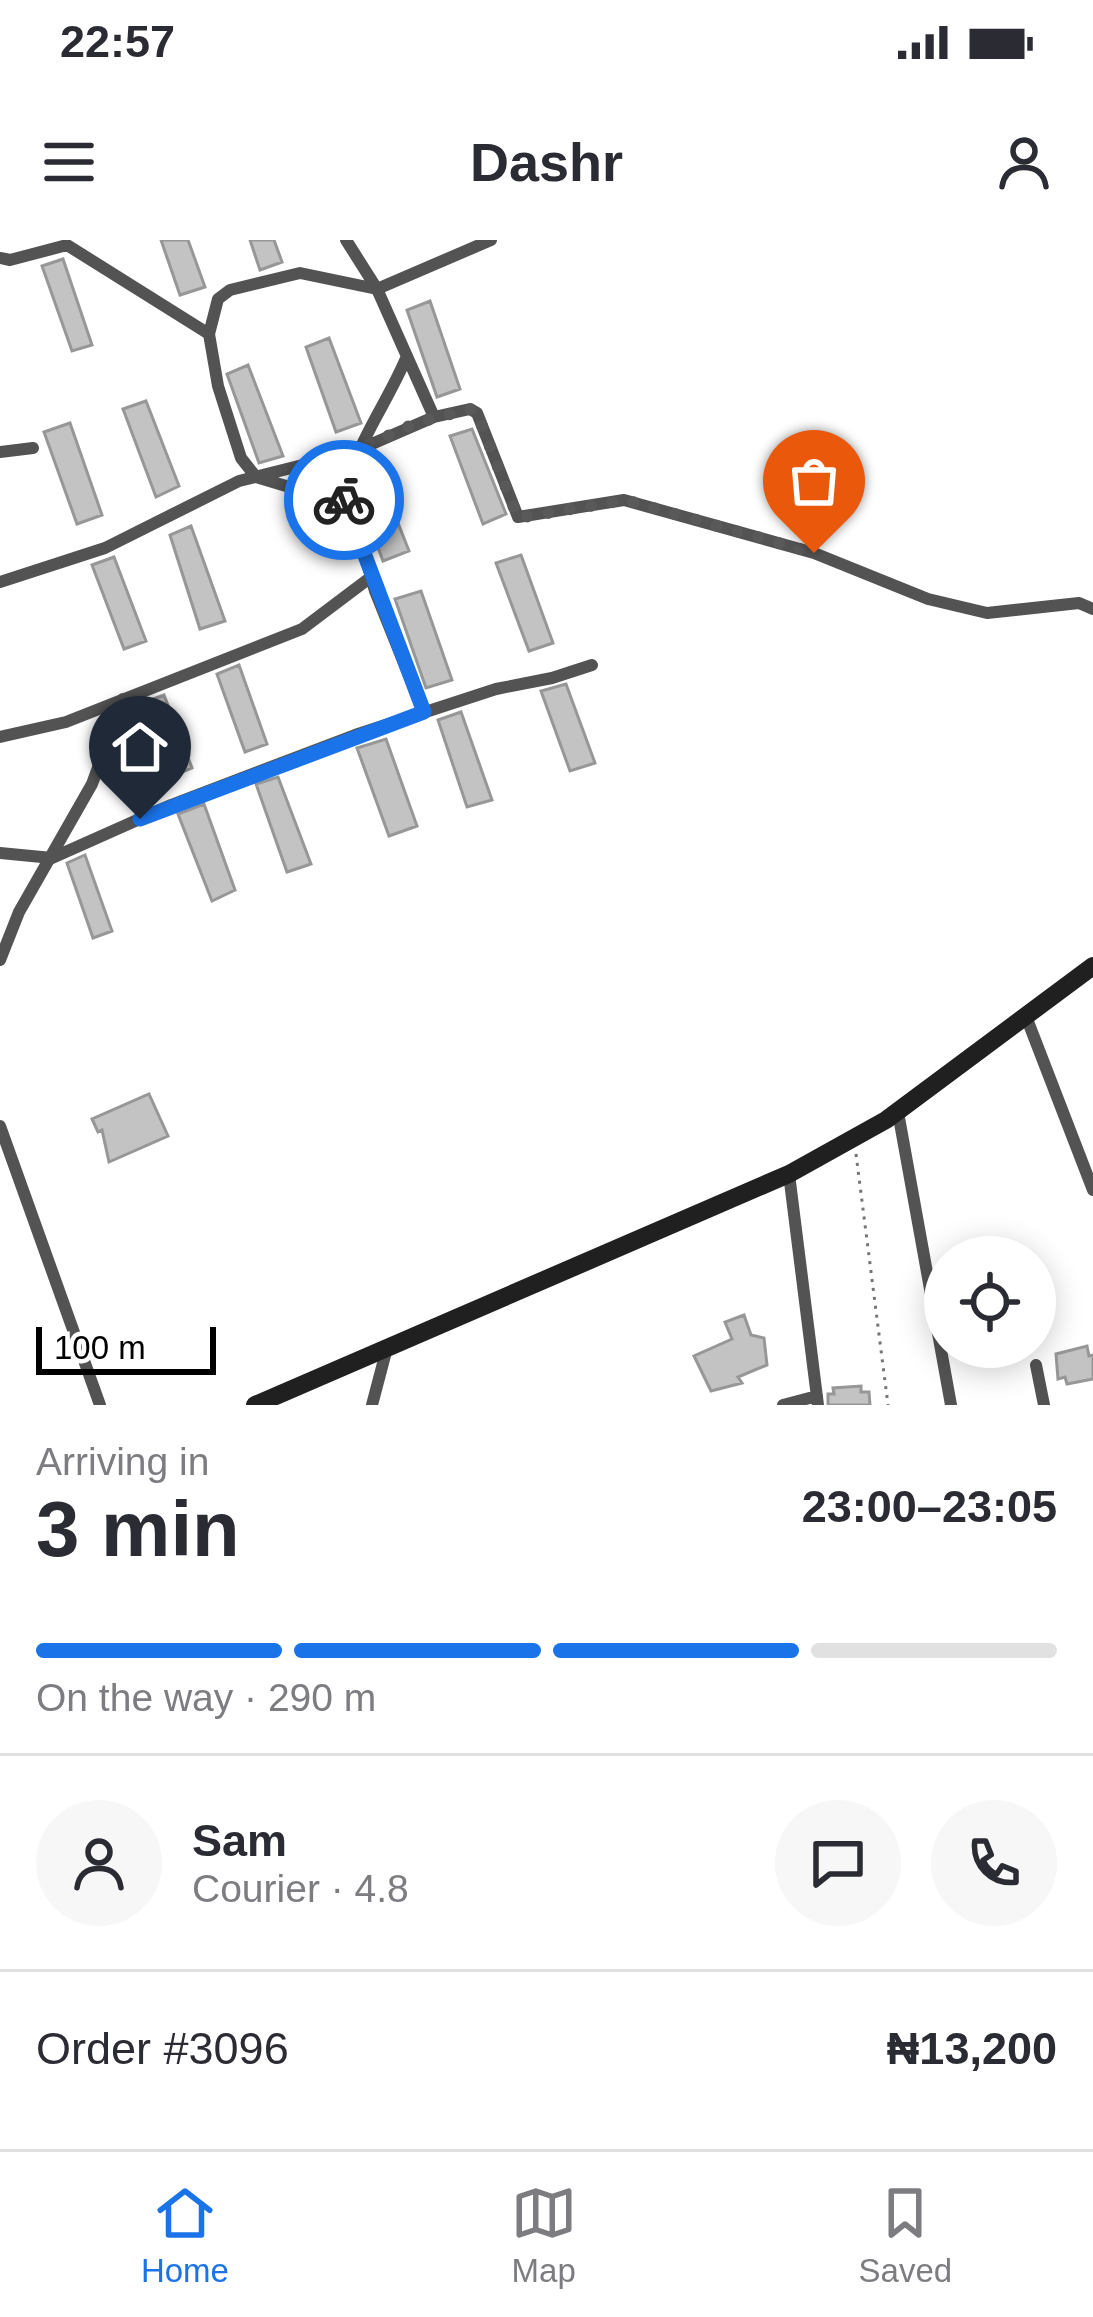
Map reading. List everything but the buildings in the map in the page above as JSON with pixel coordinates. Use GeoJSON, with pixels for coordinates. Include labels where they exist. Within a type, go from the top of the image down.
{"type":"FeatureCollection","features":[{"type":"Feature","properties":{"kind":"main road"},"geometry":{"type":"LineString","coordinates":[[255,1405],[789,1174],[854,1140],[1027,1019],[1093,965]]}},
{"type":"Feature","properties":{"kind":"street"},"geometry":{"type":"LineString","coordinates":[[346,240],[377,289],[434,417]]}},
{"type":"Feature","properties":{"kind":"street"},"geometry":{"type":"LineString","coordinates":[[424,712],[371,577],[354,518],[343,507],[256,477],[241,458],[218,386],[208,334],[218,299],[230,290],[300,273],[377,289],[491,240]]}},
{"type":"Feature","properties":{"kind":"street"},"geometry":{"type":"LineString","coordinates":[[0,258],[10,260],[67,245],[208,334]]}},
{"type":"Feature","properties":{"kind":"street"},"geometry":{"type":"LineString","coordinates":[[343,507],[347,474],[357,450],[407,356]]}},
{"type":"Feature","properties":{"kind":"street"},"geometry":{"type":"LineString","coordinates":[[0,582],[105,548],[239,481],[357,450],[434,417],[470,409],[477,413],[518,518],[625,500],[814,553],[928,598],[987,613],[1079,603],[1093,609]]}},
{"type":"Feature","properties":{"kind":"street"},"geometry":{"type":"LineString","coordinates":[[0,452],[33,448]]}},
{"type":"Feature","properties":{"kind":"street"},"geometry":{"type":"LineString","coordinates":[[0,737],[66,722],[302,629],[371,577]]}},
{"type":"Feature","properties":{"kind":"street"},"geometry":{"type":"LineString","coordinates":[[0,853],[52,858],[171,806],[424,712],[592,665]]}},
{"type":"Feature","properties":{"kind":"street"},"geometry":{"type":"LineString","coordinates":[[0,960],[19,912],[92,784],[123,699]]}},
{"type":"Feature","properties":{"kind":"street"},"geometry":{"type":"LineString","coordinates":[[1027,1019],[1093,1190]]}},
{"type":"Feature","properties":{"kind":"street"},"geometry":{"type":"LineString","coordinates":[[898,1112],[951,1405]]}},
{"type":"Feature","properties":{"kind":"street"},"geometry":{"type":"LineString","coordinates":[[0,1126],[100,1405]]}},
{"type":"Feature","properties":{"kind":"street"},"geometry":{"type":"LineString","coordinates":[[783,1405],[817,1401],[789,1174]]}},
{"type":"Feature","properties":{"kind":"street"},"geometry":{"type":"LineString","coordinates":[[372,1405],[387,1348]]}},
{"type":"Feature","properties":{"kind":"street"},"geometry":{"type":"LineString","coordinates":[[1037,1368],[1043,1405]]}},
{"type":"Feature","properties":{"kind":"path"},"geometry":{"type":"LineString","coordinates":[[854,1140],[888,1405]]}},
{"type":"Feature","properties":{"kind":"way so far"},"geometry":{"type":"LineString","coordinates":[[344,500],[347,474],[357,450],[416,423],[470,409],[477,413],[518,518],[625,500],[814,553]]}},
{"type":"Feature","properties":{"kind":"route"},"geometry":{"type":"LineString","coordinates":[[140,819],[424,712],[401,662],[344,500]]}}]}
